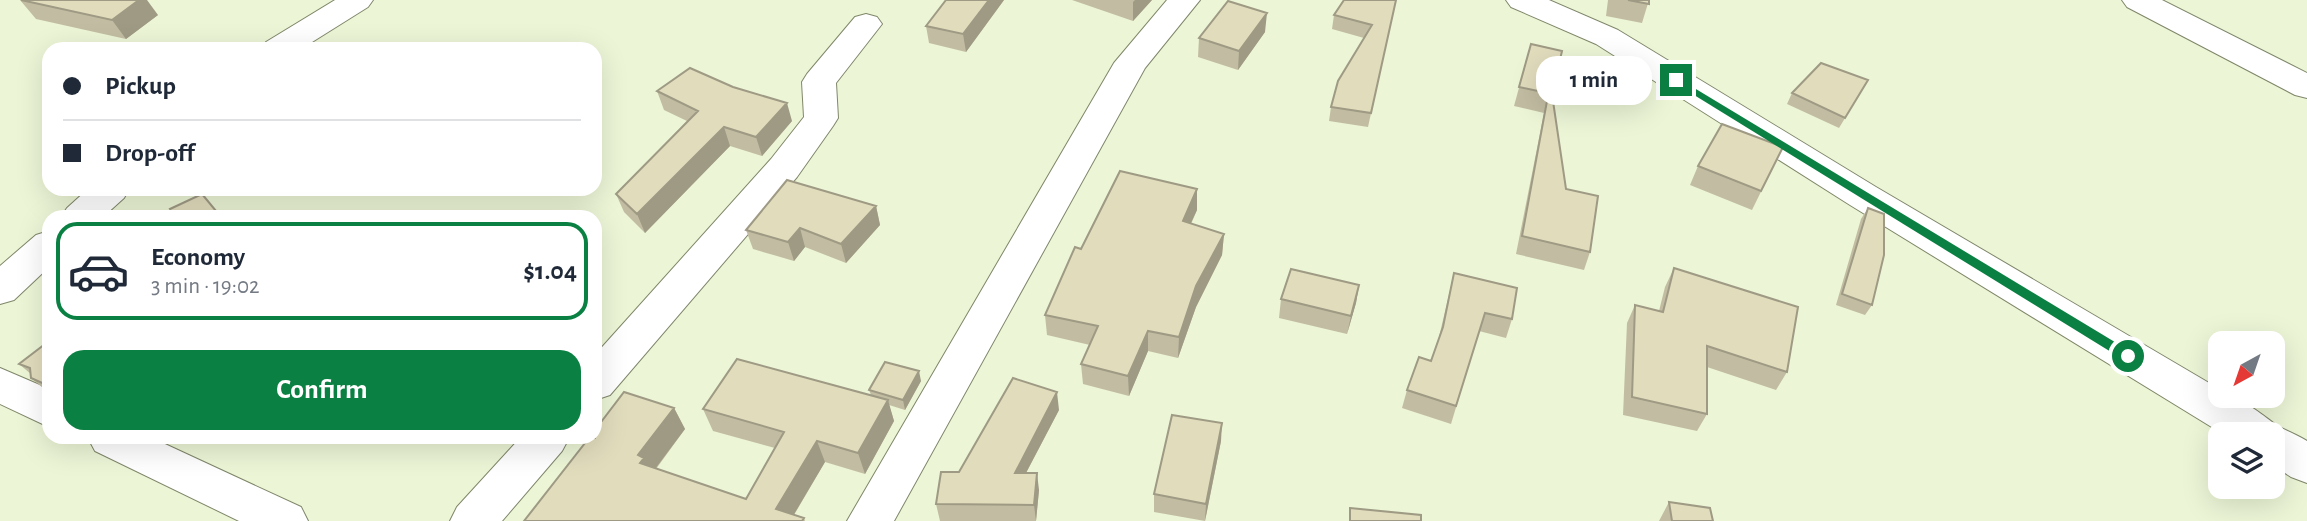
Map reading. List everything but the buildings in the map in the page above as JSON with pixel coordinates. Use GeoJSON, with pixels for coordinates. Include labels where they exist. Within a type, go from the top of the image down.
{"type":"FeatureCollection","features":[{"type":"Feature","properties":{"kind":"street"},"geometry":{"type":"LineString","coordinates":[[289,42],[357,0]]}},
{"type":"Feature","properties":{"kind":"street"},"geometry":{"type":"LineString","coordinates":[[870,521],[1131,63],[1184,0]]}},
{"type":"Feature","properties":{"kind":"street"},"geometry":{"type":"LineString","coordinates":[[1522,0],[1607,37],[1863,196],[2239,422]]}},
{"type":"Feature","properties":{"kind":"street"},"geometry":{"type":"LineString","coordinates":[[2138,0],[2307,87]]}},
{"type":"Feature","properties":{"kind":"street"},"geometry":{"type":"LineString","coordinates":[[602,375],[784,169],[821,118],[819,82],[866,24]]}},
{"type":"Feature","properties":{"kind":"street"},"geometry":{"type":"LineString","coordinates":[[88,210],[103,196]]}},
{"type":"Feature","properties":{"kind":"street"},"geometry":{"type":"LineString","coordinates":[[0,289],[42,251]]}},
{"type":"Feature","properties":{"kind":"street"},"geometry":{"type":"LineString","coordinates":[[0,385],[42,406]]}},
{"type":"Feature","properties":{"kind":"street"},"geometry":{"type":"LineString","coordinates":[[123,444],[285,521]]}},
{"type":"Feature","properties":{"kind":"street"},"geometry":{"type":"LineString","coordinates":[[473,521],[542,444]]}},
{"type":"Feature","properties":{"kind":"street"},"geometry":{"type":"LineString","coordinates":[[2285,450],[2307,464]]}},
{"type":"Feature","properties":{"kind":"route"},"geometry":{"type":"LineString","coordinates":[[1676,80],[2128,356]]}}]}
